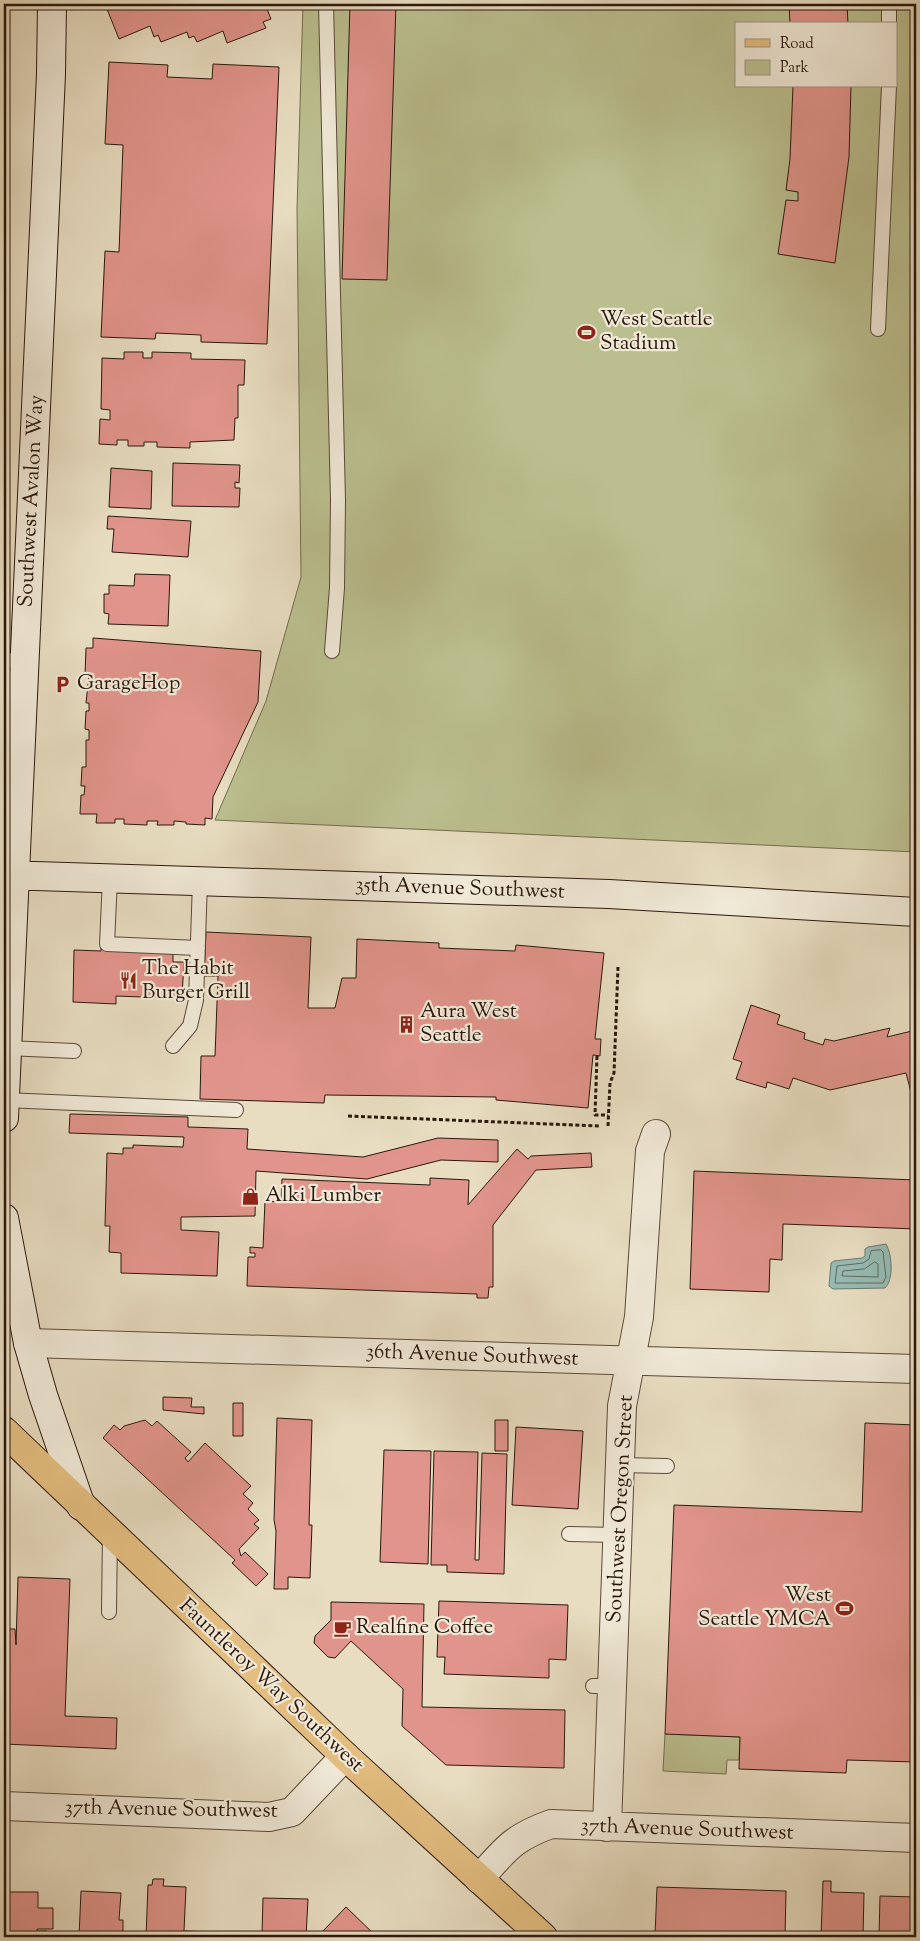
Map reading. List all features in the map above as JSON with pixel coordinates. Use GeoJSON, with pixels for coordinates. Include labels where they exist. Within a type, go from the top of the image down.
{"type":"FeatureCollection","features":[{"type":"Feature","properties":{"kind":"main road","name":"Fauntleroy Way Southwest"},"geometry":{"type":"LineString","coordinates":[[4,1431],[345,1756],[543,1937]]}},
{"type":"Feature","properties":{"kind":"street","name":"Southwest Avalon Way"},"geometry":{"type":"LineString","coordinates":[[4,1109],[7,1048],[14,661],[51,74],[52,4]]}},
{"type":"Feature","properties":{"kind":"street","name":"35th Avenue Southwest"},"geometry":{"type":"LineString","coordinates":[[10,875],[609,894],[916,912]]}},
{"type":"Feature","properties":{"kind":"street","name":"Southwest Oregon Street"},"geometry":{"type":"LineString","coordinates":[[607,1827],[602,1686],[617,1535],[622,1406],[639,1317],[650,1151],[656,1134]]}},
{"type":"Feature","properties":{"kind":"street"},"geometry":{"type":"LineString","coordinates":[[4,1218],[28,1343],[43,1395],[81,1506]]}},
{"type":"Feature","properties":{"kind":"street"},"geometry":{"type":"LineString","coordinates":[[4,1328],[28,1343]]}},
{"type":"Feature","properties":{"kind":"street","name":"36th Avenue Southwest"},"geometry":{"type":"LineString","coordinates":[[28,1343],[916,1369]]}},
{"type":"Feature","properties":{"kind":"street","name":"37th Avenue Southwest"},"geometry":{"type":"LineString","coordinates":[[4,1806],[269,1817],[292,1812],[345,1756]]}},
{"type":"Feature","properties":{"kind":"street","name":"37th Avenue Southwest"},"geometry":{"type":"LineString","coordinates":[[479,1879],[513,1842],[526,1833],[550,1824],[916,1838]]}},
{"type":"Feature","properties":{"kind":"lane"},"geometry":{"type":"LineString","coordinates":[[326,4],[338,500],[337,588],[332,651]]}},
{"type":"Feature","properties":{"kind":"lane"},"geometry":{"type":"LineString","coordinates":[[889,4],[889,22]]}},
{"type":"Feature","properties":{"kind":"lane"},"geometry":{"type":"LineString","coordinates":[[878,329],[889,88]]}},
{"type":"Feature","properties":{"kind":"lane"},"geometry":{"type":"LineString","coordinates":[[110,878],[108,944],[198,948]]}},
{"type":"Feature","properties":{"kind":"lane"},"geometry":{"type":"LineString","coordinates":[[173,1046],[190,1026],[196,1000],[200,881]]}},
{"type":"Feature","properties":{"kind":"lane"},"geometry":{"type":"LineString","coordinates":[[7,1048],[74,1051]]}},
{"type":"Feature","properties":{"kind":"lane"},"geometry":{"type":"LineString","coordinates":[[4,1109],[236,1110]]}},
{"type":"Feature","properties":{"kind":"lane"},"geometry":{"type":"LineString","coordinates":[[620,1465],[667,1466]]}},
{"type":"Feature","properties":{"kind":"lane"},"geometry":{"type":"LineString","coordinates":[[109,1612],[110,1533]]}},
{"type":"Feature","properties":{"kind":"lane"},"geometry":{"type":"LineString","coordinates":[[569,1534],[617,1535]]}},
{"type":"Feature","properties":{"kind":"path"},"geometry":{"type":"LineString","coordinates":[[608,1126],[610,1083],[614,1073],[618,967]]}},
{"type":"Feature","properties":{"kind":"path"},"geometry":{"type":"LineString","coordinates":[[597,1056],[595,1114],[608,1115]]}},
{"type":"Feature","properties":{"kind":"path"},"geometry":{"type":"LineString","coordinates":[[348,1116],[600,1126]]}},
{"type":"Feature","properties":{"kind":"green space"},"geometry":{"type":"Polygon","coordinates":[[[303,4],[916,4],[916,852],[215,820],[266,701],[301,577],[297,209],[303,4]]]}},
{"type":"Feature","properties":{"kind":"green space"},"geometry":{"type":"Polygon","coordinates":[[[665,1734],[740,1737],[739,1760],[727,1760],[726,1774],[663,1771],[665,1734]]]}},
{"type":"Feature","properties":{"kind":"water"},"geometry":{"type":"Polygon","coordinates":[[[886,1244],[890,1254],[891,1273],[885,1288],[833,1289],[829,1286],[831,1263],[862,1258],[865,1256],[865,1249],[868,1247],[886,1244]]]}},
{"type":"Feature","properties":{"kind":"building"},"geometry":{"type":"Polygon","coordinates":[[[105,4],[265,4],[271,19],[263,22],[266,28],[227,43],[223,31],[197,42],[194,36],[189,38],[187,32],[161,42],[158,35],[154,37],[150,26],[119,39],[105,4]]]}},
{"type":"Feature","properties":{"kind":"building"},"geometry":{"type":"Polygon","coordinates":[[[350,4],[396,4],[387,280],[342,279],[350,4]]]}},
{"type":"Feature","properties":{"kind":"building"},"geometry":{"type":"Polygon","coordinates":[[[789,4],[847,4],[848,22],[790,22],[789,4]]]}},
{"type":"Feature","properties":{"kind":"building"},"geometry":{"type":"Polygon","coordinates":[[[109,62],[168,65],[167,77],[212,79],[213,64],[279,67],[267,344],[201,342],[201,335],[156,333],[155,339],[101,337],[105,251],[119,252],[123,145],[105,144],[109,62]]]}},
{"type":"Feature","properties":{"kind":"building"},"geometry":{"type":"Polygon","coordinates":[[[793,88],[851,88],[849,157],[835,263],[778,254],[786,200],[798,201],[798,192],[786,190],[790,159],[793,88]]]}},
{"type":"Feature","properties":{"kind":"building"},"geometry":{"type":"Polygon","coordinates":[[[124,352],[143,352],[143,358],[152,358],[152,352],[191,353],[191,359],[245,360],[244,385],[238,385],[238,418],[235,418],[234,440],[190,442],[190,448],[157,447],[157,442],[144,442],[144,446],[128,446],[128,440],[117,440],[117,445],[99,444],[100,419],[110,420],[110,410],[101,409],[102,358],[124,359],[124,352]]]}},
{"type":"Feature","properties":{"kind":"building"},"geometry":{"type":"Polygon","coordinates":[[[173,463],[240,465],[239,483],[235,482],[235,488],[240,488],[239,507],[172,506],[173,463]]]}},
{"type":"Feature","properties":{"kind":"building"},"geometry":{"type":"Polygon","coordinates":[[[111,468],[152,471],[151,509],[109,507],[111,468]]]}},
{"type":"Feature","properties":{"kind":"building"},"geometry":{"type":"Polygon","coordinates":[[[108,516],[191,521],[188,557],[112,552],[114,529],[107,529],[108,516]]]}},
{"type":"Feature","properties":{"kind":"building"},"geometry":{"type":"Polygon","coordinates":[[[135,574],[170,575],[168,626],[108,624],[109,614],[104,613],[104,594],[109,594],[109,585],[134,586],[135,574]]]}},
{"type":"Feature","properties":{"kind":"building"},"geometry":{"type":"Polygon","coordinates":[[[93,638],[261,651],[258,702],[213,797],[212,819],[205,818],[205,825],[174,821],[174,825],[157,825],[158,821],[147,821],[147,825],[124,824],[124,819],[115,819],[115,823],[96,823],[97,814],[80,814],[81,795],[84,795],[85,786],[81,786],[82,767],[86,767],[86,740],[89,740],[89,730],[85,729],[86,711],[89,711],[89,703],[86,703],[89,675],[85,675],[86,648],[93,648],[93,638]]]}},
{"type":"Feature","properties":{"kind":"building","name":"Aura West Seattle"},"geometry":{"type":"Polygon","coordinates":[[[206,932],[311,937],[308,1008],[335,1008],[342,978],[356,978],[357,939],[439,943],[439,948],[515,951],[516,945],[604,953],[595,1039],[601,1039],[600,1056],[593,1055],[588,1108],[496,1100],[496,1097],[325,1095],[324,1103],[200,1099],[201,1056],[215,1056],[218,976],[204,976],[206,932]]]}},
{"type":"Feature","properties":{"kind":"building","name":"The Habit Burger Grill"},"geometry":{"type":"Polygon","coordinates":[[[101,947],[173,954],[173,962],[184,962],[182,997],[116,996],[116,1004],[73,1002],[74,950],[101,951],[101,947]]]}},
{"type":"Feature","properties":{"kind":"building"},"geometry":{"type":"Polygon","coordinates":[[[751,1005],[780,1015],[777,1024],[805,1033],[804,1039],[823,1045],[825,1039],[834,1041],[890,1028],[887,1037],[916,1030],[916,1091],[911,1092],[906,1073],[830,1090],[793,1078],[789,1089],[767,1082],[766,1088],[736,1079],[742,1062],[733,1059],[751,1005]]]}},
{"type":"Feature","properties":{"kind":"building"},"geometry":{"type":"Polygon","coordinates":[[[70,1114],[188,1117],[188,1127],[248,1129],[247,1149],[363,1157],[438,1138],[498,1140],[498,1162],[441,1160],[367,1179],[256,1171],[255,1216],[181,1217],[181,1230],[219,1232],[217,1276],[121,1273],[121,1253],[109,1252],[110,1226],[105,1226],[107,1153],[123,1154],[123,1148],[133,1148],[133,1145],[183,1147],[184,1137],[69,1133],[70,1114]]]}},
{"type":"Feature","properties":{"kind":"building"},"geometry":{"type":"Polygon","coordinates":[[[517,1149],[528,1159],[531,1156],[591,1153],[592,1167],[536,1170],[493,1225],[493,1287],[489,1287],[488,1298],[477,1298],[477,1294],[247,1286],[248,1257],[255,1257],[255,1253],[250,1253],[250,1247],[263,1248],[265,1201],[281,1202],[282,1179],[430,1185],[430,1178],[469,1180],[468,1205],[517,1149]]]}},
{"type":"Feature","properties":{"kind":"building"},"geometry":{"type":"Polygon","coordinates":[[[694,1171],[916,1180],[916,1229],[783,1224],[782,1260],[770,1259],[769,1292],[690,1289],[694,1171]]]}},
{"type":"Feature","properties":{"kind":"building"},"geometry":{"type":"Polygon","coordinates":[[[163,1397],[192,1398],[191,1407],[204,1407],[204,1414],[163,1410],[163,1397]]]}},
{"type":"Feature","properties":{"kind":"building"},"geometry":{"type":"Polygon","coordinates":[[[233,1403],[243,1403],[243,1436],[233,1436],[233,1403]]]}},
{"type":"Feature","properties":{"kind":"building"},"geometry":{"type":"Polygon","coordinates":[[[277,1418],[312,1420],[309,1525],[312,1525],[310,1578],[288,1577],[288,1589],[274,1589],[277,1418]]]}},
{"type":"Feature","properties":{"kind":"building"},"geometry":{"type":"Polygon","coordinates":[[[145,1420],[152,1426],[157,1421],[191,1452],[185,1458],[188,1462],[205,1443],[251,1486],[243,1494],[253,1503],[248,1509],[259,1520],[254,1524],[259,1528],[239,1549],[241,1556],[245,1552],[268,1574],[256,1586],[232,1563],[235,1560],[103,1438],[114,1425],[120,1430],[124,1426],[145,1420]]]}},
{"type":"Feature","properties":{"kind":"building"},"geometry":{"type":"Polygon","coordinates":[[[495,1420],[508,1420],[508,1451],[495,1451],[495,1420]]]}},
{"type":"Feature","properties":{"kind":"building"},"geometry":{"type":"Polygon","coordinates":[[[865,1423],[916,1425],[916,1762],[847,1760],[846,1773],[739,1769],[740,1737],[665,1734],[674,1505],[862,1512],[865,1423]]]}},
{"type":"Feature","properties":{"kind":"building"},"geometry":{"type":"Polygon","coordinates":[[[516,1427],[583,1431],[578,1509],[512,1505],[516,1427]]]}},
{"type":"Feature","properties":{"kind":"building"},"geometry":{"type":"Polygon","coordinates":[[[384,1450],[431,1451],[428,1564],[380,1562],[384,1450]]]}},
{"type":"Feature","properties":{"kind":"building"},"geometry":{"type":"Polygon","coordinates":[[[434,1451],[478,1452],[475,1560],[479,1560],[482,1453],[507,1454],[504,1574],[447,1572],[447,1565],[431,1565],[434,1451]]]}},
{"type":"Feature","properties":{"kind":"building"},"geometry":{"type":"Polygon","coordinates":[[[18,1577],[70,1579],[65,1716],[117,1718],[116,1749],[4,1744],[4,1629],[15,1629],[16,1645],[18,1577]]]}},
{"type":"Feature","properties":{"kind":"building"},"geometry":{"type":"Polygon","coordinates":[[[439,1601],[568,1605],[566,1660],[549,1659],[549,1678],[444,1674],[445,1657],[437,1657],[439,1601]]]}},
{"type":"Feature","properties":{"kind":"building"},"geometry":{"type":"Polygon","coordinates":[[[331,1602],[424,1604],[422,1707],[565,1710],[564,1768],[446,1765],[402,1726],[403,1689],[351,1641],[335,1658],[328,1657],[314,1643],[315,1636],[331,1620],[331,1602]]]}},
{"type":"Feature","properties":{"kind":"building"},"geometry":{"type":"Polygon","coordinates":[[[153,1879],[164,1879],[163,1886],[186,1887],[184,1931],[262,1933],[263,1898],[308,1899],[306,1937],[146,1937],[148,1885],[152,1885],[153,1879]]]}},
{"type":"Feature","properties":{"kind":"building"},"geometry":{"type":"Polygon","coordinates":[[[823,1881],[831,1881],[831,1892],[864,1893],[863,1937],[821,1937],[823,1881]]]}},
{"type":"Feature","properties":{"kind":"building"},"geometry":{"type":"Polygon","coordinates":[[[657,1887],[786,1891],[785,1937],[658,1937],[655,1935],[657,1887]]]}},
{"type":"Feature","properties":{"kind":"building"},"geometry":{"type":"Polygon","coordinates":[[[81,1891],[121,1893],[119,1920],[123,1920],[123,1937],[79,1937],[81,1891]]]}},
{"type":"Feature","properties":{"kind":"building"},"geometry":{"type":"Polygon","coordinates":[[[4,1892],[38,1892],[38,1908],[53,1908],[53,1929],[37,1929],[37,1931],[47,1931],[47,1937],[4,1937],[4,1892]]]}},
{"type":"Feature","properties":{"kind":"building"},"geometry":{"type":"Polygon","coordinates":[[[880,1896],[916,1897],[916,1937],[879,1937],[880,1896]]]}},
{"type":"Feature","properties":{"kind":"building"},"geometry":{"type":"Polygon","coordinates":[[[346,1907],[377,1937],[323,1937],[323,1931],[346,1907]]]}},
{"type":"Feature","properties":{"kind":"place","name":"West Seattle Stadium"},"geometry":{"type":"Point","coordinates":[586,332]}},
{"type":"Feature","properties":{"kind":"place","name":"GarageHop"},"geometry":{"type":"Point","coordinates":[63,684]}},
{"type":"Feature","properties":{"kind":"place","name":"The Habit Burger Grill"},"geometry":{"type":"Point","coordinates":[128,981]}},
{"type":"Feature","properties":{"kind":"place","name":"Aura West Seattle"},"geometry":{"type":"Point","coordinates":[406,1024]}},
{"type":"Feature","properties":{"kind":"place","name":"Alki Lumber"},"geometry":{"type":"Point","coordinates":[251,1196]}},
{"type":"Feature","properties":{"kind":"place","name":"West Seattle YMCA"},"geometry":{"type":"Point","coordinates":[845,1608]}},
{"type":"Feature","properties":{"kind":"place","name":"Realfine Coffee"},"geometry":{"type":"Point","coordinates":[342,1628]}}]}
